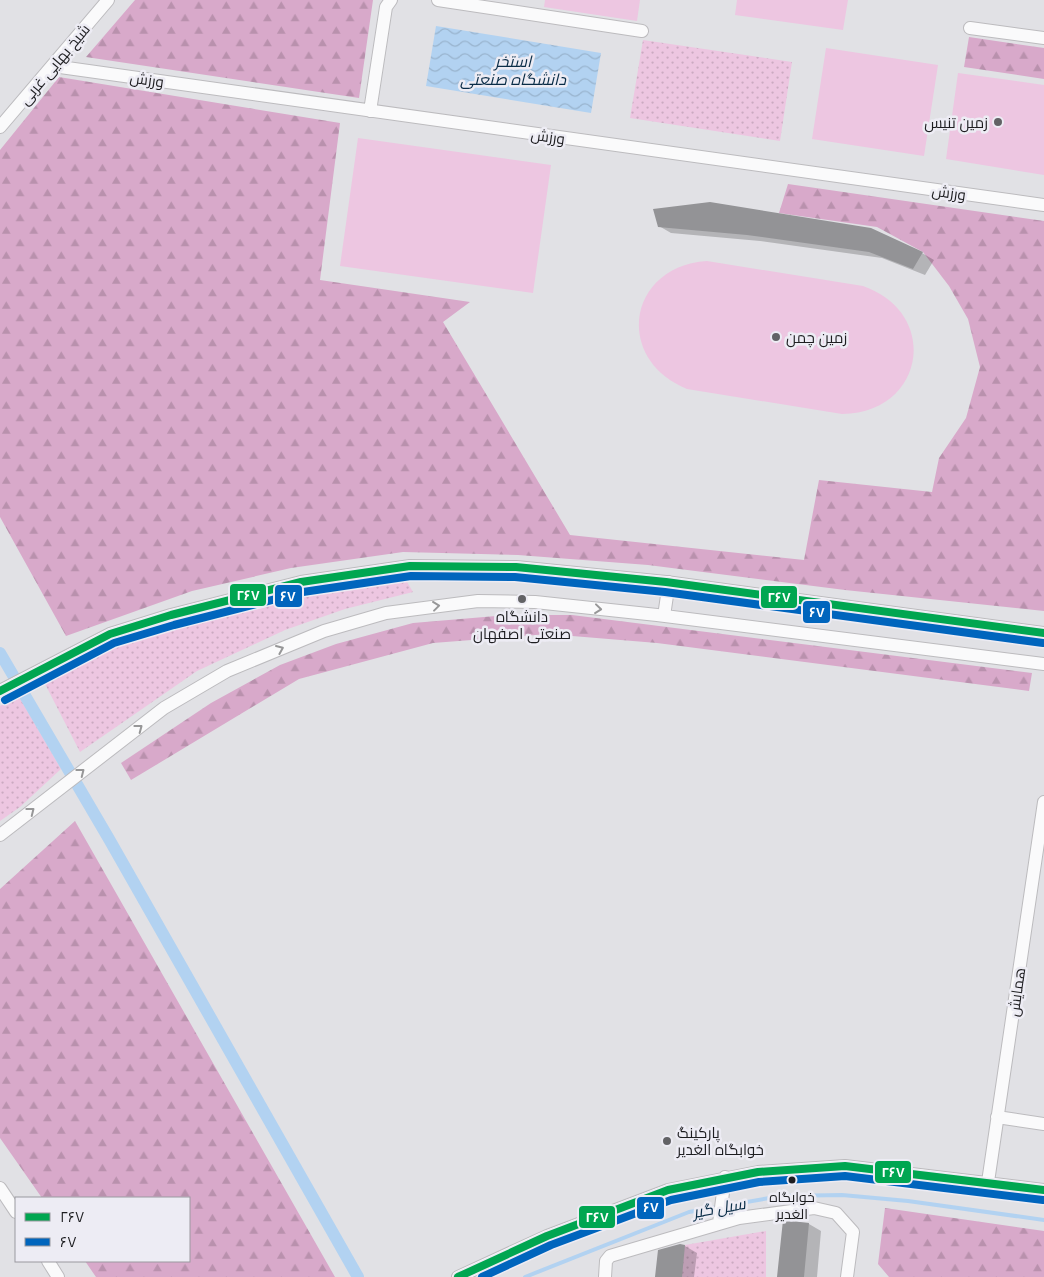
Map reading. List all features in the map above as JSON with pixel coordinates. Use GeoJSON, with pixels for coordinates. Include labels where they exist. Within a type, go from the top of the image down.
{"type":"FeatureCollection","features":[{"type":"Feature","properties":{"kind":"street","name":"شیخ بهایی غربی"},"geometry":{"type":"LineString","coordinates":[[0,128],[108,0]]}},
{"type":"Feature","properties":{"kind":"street"},"geometry":{"type":"LineString","coordinates":[[370,110],[386,7],[391,0]]}},
{"type":"Feature","properties":{"kind":"street"},"geometry":{"type":"LineString","coordinates":[[438,0],[642,31]]}},
{"type":"Feature","properties":{"kind":"street"},"geometry":{"type":"LineString","coordinates":[[970,28],[1044,38]]}},
{"type":"Feature","properties":{"kind":"street","name":"ورزش"},"geometry":{"type":"LineString","coordinates":[[53,66],[1044,206]]}},
{"type":"Feature","properties":{"kind":"street"},"geometry":{"type":"LineString","coordinates":[[2,690],[110,634],[171,614],[301,582],[410,566],[516,568],[669,582],[1044,633]]}},
{"type":"Feature","properties":{"kind":"street"},"geometry":{"type":"LineString","coordinates":[[664,616],[669,582]]}},
{"type":"Feature","properties":{"kind":"street"},"geometry":{"type":"LineString","coordinates":[[0,835],[164,708],[227,671],[324,631],[386,613],[478,601],[525,602],[664,616],[1044,664]]}},
{"type":"Feature","properties":{"kind":"street","name":"همایش"},"geometry":{"type":"LineString","coordinates":[[988,1182],[1044,802]]}},
{"type":"Feature","properties":{"kind":"street"},"geometry":{"type":"LineString","coordinates":[[997,1117],[1044,1124]]}},
{"type":"Feature","properties":{"kind":"street"},"geometry":{"type":"LineString","coordinates":[[458,1277],[547,1236],[668,1190],[725,1177],[793,1168],[845,1166],[1044,1190]]}},
{"type":"Feature","properties":{"kind":"street"},"geometry":{"type":"LineString","coordinates":[[719,1223],[725,1177]]}},
{"type":"Feature","properties":{"kind":"street"},"geometry":{"type":"LineString","coordinates":[[0,1188],[15,1210]]}},
{"type":"Feature","properties":{"kind":"street"},"geometry":{"type":"LineString","coordinates":[[604,1277],[606,1261],[610,1256],[739,1218],[814,1208],[836,1213],[853,1232],[847,1277]]}},
{"type":"Feature","properties":{"kind":"street"},"geometry":{"type":"LineString","coordinates":[[49,1262],[58,1277]]}},
{"type":"Feature","properties":{"kind":"shaded area"},"geometry":{"type":"Polygon","coordinates":[[[545,0],[640,0],[637,21],[544,7],[545,0]]]}},
{"type":"Feature","properties":{"kind":"shaded area"},"geometry":{"type":"Polygon","coordinates":[[[737,0],[848,0],[843,30],[735,15],[737,0]]]}},
{"type":"Feature","properties":{"kind":"shaded area"},"geometry":{"type":"Polygon","coordinates":[[[643,40],[792,62],[780,141],[630,118],[643,40]]]}},
{"type":"Feature","properties":{"kind":"shaded area"},"geometry":{"type":"Polygon","coordinates":[[[826,48],[938,65],[924,156],[812,139],[826,48]]]}},
{"type":"Feature","properties":{"kind":"shaded area","name":"زمین تنیس"},"geometry":{"type":"Polygon","coordinates":[[[958,73],[1044,85],[1044,175],[946,159],[958,73]]]}},
{"type":"Feature","properties":{"kind":"shaded area"},"geometry":{"type":"Polygon","coordinates":[[[358,138],[551,165],[533,293],[340,266],[358,138]]]}},
{"type":"Feature","properties":{"kind":"shaded area","name":"زمین چمن"},"geometry":{"type":"Polygon","coordinates":[[[707,261],[863,286],[888,299],[904,317],[913,338],[913,360],[906,380],[891,397],[870,409],[842,414],[687,389],[663,375],[648,357],[640,337],[640,316],[646,296],[660,279],[680,267],[707,261]]]}},
{"type":"Feature","properties":{"kind":"shaded area"},"geometry":{"type":"Polygon","coordinates":[[[403,575],[413,592],[345,609],[285,630],[197,671],[80,752],[43,680],[63,667],[156,631],[268,598],[403,575]]]}},
{"type":"Feature","properties":{"kind":"shaded area"},"geometry":{"type":"Polygon","coordinates":[[[18,695],[61,769],[20,807],[0,821],[0,706],[18,695]]]}},
{"type":"Feature","properties":{"kind":"shaded area"},"geometry":{"type":"Polygon","coordinates":[[[766,1231],[766,1277],[677,1277],[685,1245],[766,1231]]]}},
{"type":"Feature","properties":{"kind":"green space"},"geometry":{"type":"Polygon","coordinates":[[[135,0],[373,0],[359,98],[86,57],[135,0]]]}},
{"type":"Feature","properties":{"kind":"green space"},"geometry":{"type":"Polygon","coordinates":[[[969,37],[1044,48],[1044,79],[964,67],[969,37]]]}},
{"type":"Feature","properties":{"kind":"green space"},"geometry":{"type":"Polygon","coordinates":[[[59,77],[340,123],[320,280],[470,302],[443,322],[570,535],[804,560],[819,480],[932,492],[939,458],[966,418],[980,367],[968,319],[949,286],[923,252],[877,227],[779,213],[788,184],[1044,221],[1044,611],[845,590],[648,565],[518,555],[403,552],[291,568],[192,591],[66,636],[0,517],[0,150],[59,77]]]}},
{"type":"Feature","properties":{"kind":"green space"},"geometry":{"type":"Polygon","coordinates":[[[508,615],[572,615],[1032,673],[1029,691],[657,643],[548,634],[433,643],[299,679],[131,780],[121,763],[211,703],[280,665],[336,644],[413,623],[508,615]]]}},
{"type":"Feature","properties":{"kind":"green space"},"geometry":{"type":"Polygon","coordinates":[[[75,821],[335,1277],[96,1277],[86,1262],[190,1262],[190,1197],[41,1197],[0,1138],[0,889],[75,821]]]}},
{"type":"Feature","properties":{"kind":"green space"},"geometry":{"type":"Polygon","coordinates":[[[885,1208],[1044,1231],[1044,1277],[889,1277],[878,1264],[885,1208]]]}},
{"type":"Feature","properties":{"kind":"water","name":"استخر دانشگاه صنعتی"},"geometry":{"type":"Polygon","coordinates":[[[436,26],[601,53],[591,113],[426,86],[436,26]]]}},
{"type":"Feature","properties":{"kind":"building"},"geometry":{"type":"Polygon","coordinates":[[[710,202],[871,228],[923,252],[913,269],[869,252],[747,235],[658,227],[653,209],[710,202]]]}},
{"type":"Feature","properties":{"kind":"building"},"geometry":{"type":"Polygon","coordinates":[[[783,1220],[809,1223],[804,1277],[777,1277],[783,1220]]]}},
{"type":"Feature","properties":{"kind":"building"},"geometry":{"type":"Polygon","coordinates":[[[680,1244],[685,1245],[682,1277],[655,1277],[658,1250],[680,1244]]]}},
{"type":"Feature","properties":{"kind":"waterway"},"geometry":{"type":"LineString","coordinates":[[0,653],[109,839],[358,1277]]}},
{"type":"Feature","properties":{"kind":"waterway","name":"سیل گیر"},"geometry":{"type":"LineString","coordinates":[[525,1277],[689,1212],[781,1196],[842,1195],[908,1201],[1044,1220]]}},
{"type":"Feature","properties":{"kind":"transit line","name":"۲۶۷"},"geometry":{"type":"LineString","coordinates":[[0,691],[110,634],[171,615],[301,582],[410,566],[516,567],[666,582],[1044,633]]}},
{"type":"Feature","properties":{"kind":"transit line","name":"۶۷"},"geometry":{"type":"LineString","coordinates":[[5,700],[114,643],[174,625],[303,592],[411,576],[515,577],[665,592],[1043,643]]}},
{"type":"Feature","properties":{"kind":"transit line","name":"۲۶۷"},"geometry":{"type":"LineString","coordinates":[[458,1277],[547,1236],[668,1190],[758,1172],[845,1166],[1044,1190]]}},
{"type":"Feature","properties":{"kind":"transit line","name":"۶۷"},"geometry":{"type":"LineString","coordinates":[[482,1277],[551,1245],[671,1200],[759,1182],[845,1176],[1043,1200]]}},
{"type":"Feature","properties":{"kind":"place","name":"زمین تنیس"},"geometry":{"type":"Point","coordinates":[998,122]}},
{"type":"Feature","properties":{"kind":"place","name":"زمین چمن"},"geometry":{"type":"Point","coordinates":[776,337]}},
{"type":"Feature","properties":{"kind":"place","name":"دانشگاه صنعتی اصفهان"},"geometry":{"type":"Point","coordinates":[522,599]}},
{"type":"Feature","properties":{"kind":"place","name":"پارکینگ خوابگاه الغدیر"},"geometry":{"type":"Point","coordinates":[667,1141]}},
{"type":"Feature","properties":{"kind":"place","name":"خوابگاه الغدیر"},"geometry":{"type":"Point","coordinates":[792,1180]}}]}
